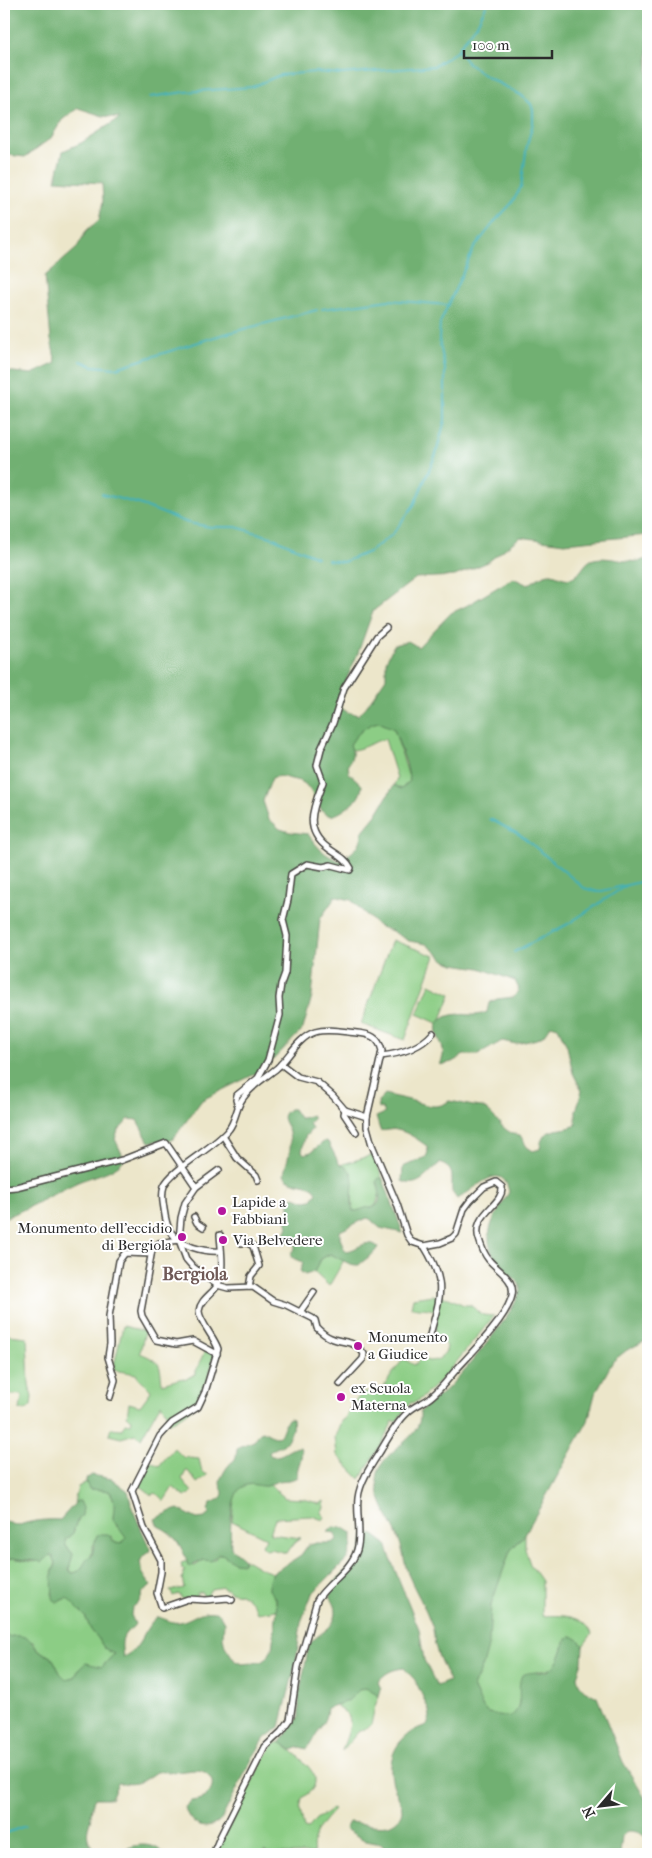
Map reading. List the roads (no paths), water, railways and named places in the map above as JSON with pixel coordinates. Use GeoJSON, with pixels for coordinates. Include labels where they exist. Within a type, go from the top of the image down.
{"type":"FeatureCollection","features":[{"type":"Feature","properties":{"kind":"street"},"geometry":{"type":"LineString","coordinates":[[238,1106],[236,1100],[238,1095],[258,1078],[268,1060],[280,1015],[280,984],[285,973],[287,936],[284,920],[291,874],[307,864],[323,867],[331,865],[347,870],[351,868],[348,862],[322,843],[313,829],[312,813],[314,803],[323,782],[317,765],[320,749],[333,724],[344,688],[378,636],[386,628]]}},
{"type":"Feature","properties":{"kind":"street"},"geometry":{"type":"LineString","coordinates":[[213,1854],[264,1747],[282,1731],[290,1720],[298,1667],[317,1600],[322,1592],[350,1563],[357,1551],[360,1536],[358,1499],[365,1478],[406,1414],[432,1397],[497,1322],[511,1300],[512,1283],[487,1257],[478,1235],[479,1223],[500,1196],[502,1187],[496,1182],[484,1186],[470,1201],[464,1209],[456,1234],[452,1238],[440,1243],[424,1246],[412,1242],[407,1235],[397,1204],[369,1137],[367,1117],[382,1051],[378,1042],[370,1035],[324,1030],[310,1034],[251,1089],[238,1106],[233,1122],[223,1136],[167,1181],[162,1195],[167,1224],[170,1230],[179,1240],[202,1251],[221,1251]]}},
{"type":"Feature","properties":{"kind":"street"},"geometry":{"type":"LineString","coordinates":[[381,1056],[396,1055],[427,1040],[433,1034]]}},
{"type":"Feature","properties":{"kind":"street"},"geometry":{"type":"LineString","coordinates":[[280,1064],[298,1077],[317,1082],[345,1110],[367,1117]]}},
{"type":"Feature","properties":{"kind":"street"},"geometry":{"type":"LineString","coordinates":[[345,1110],[344,1114],[356,1132]]}},
{"type":"Feature","properties":{"kind":"street"},"geometry":{"type":"LineString","coordinates":[[223,1136],[237,1158],[256,1175],[258,1180]]}},
{"type":"Feature","properties":{"kind":"street"},"geometry":{"type":"LineString","coordinates":[[4,1188],[16,1187],[122,1160],[142,1154],[166,1143],[196,1187]]}},
{"type":"Feature","properties":{"kind":"street"},"geometry":{"type":"LineString","coordinates":[[219,1170],[196,1187],[188,1197],[181,1215],[179,1240],[188,1262],[217,1285],[228,1288],[253,1287],[274,1301],[315,1320],[317,1328],[329,1337],[348,1341],[361,1350],[364,1354],[363,1359],[340,1384]]}},
{"type":"Feature","properties":{"kind":"street"},"geometry":{"type":"LineString","coordinates":[[194,1217],[197,1223],[203,1227]]}},
{"type":"Feature","properties":{"kind":"street"},"geometry":{"type":"LineString","coordinates":[[220,1235],[223,1259],[217,1285],[202,1302],[199,1313],[217,1345],[217,1354],[205,1392],[198,1407],[172,1423],[160,1436],[133,1488],[133,1498],[144,1528],[161,1560],[160,1578],[157,1587],[160,1606],[164,1609],[188,1599],[228,1598],[232,1600]]}},
{"type":"Feature","properties":{"kind":"street"},"geometry":{"type":"LineString","coordinates":[[179,1240],[159,1242],[153,1247],[141,1313],[156,1340],[176,1344],[194,1341],[217,1354]]}},
{"type":"Feature","properties":{"kind":"street"},"geometry":{"type":"LineString","coordinates":[[242,1243],[246,1242],[253,1246],[259,1266],[251,1276],[248,1287]]}},
{"type":"Feature","properties":{"kind":"street"},"geometry":{"type":"LineString","coordinates":[[424,1246],[438,1273],[441,1294],[429,1339]]}},
{"type":"Feature","properties":{"kind":"street"},"geometry":{"type":"LineString","coordinates":[[110,1397],[115,1380],[108,1358],[110,1344],[108,1316],[119,1261],[125,1253],[151,1254]]}},
{"type":"Feature","properties":{"kind":"street"},"geometry":{"type":"LineString","coordinates":[[300,1312],[314,1292]]}},
{"type":"Feature","properties":{"kind":"waterway"},"geometry":{"type":"LineString","coordinates":[[150,97],[185,92],[252,87],[280,75],[315,72],[342,74],[434,66],[459,50],[459,47],[477,24],[487,4]]}},
{"type":"Feature","properties":{"kind":"waterway"},"geometry":{"type":"LineString","coordinates":[[328,560],[343,562],[369,552],[392,535],[414,505],[436,454],[445,420],[445,369],[439,339],[440,323],[474,248],[512,203],[521,187],[527,145],[533,123],[531,104],[521,95],[485,76],[468,63],[459,50]]}},
{"type":"Feature","properties":{"kind":"waterway"},"geometry":{"type":"LineString","coordinates":[[322,309],[389,300],[448,305]]}},
{"type":"Feature","properties":{"kind":"waterway"},"geometry":{"type":"LineString","coordinates":[[81,361],[93,366],[116,368],[221,335],[317,310]]}},
{"type":"Feature","properties":{"kind":"waterway"},"geometry":{"type":"LineString","coordinates":[[102,494],[139,504],[188,523],[211,527],[236,527],[271,537],[317,557]]}},
{"type":"Feature","properties":{"kind":"waterway"},"geometry":{"type":"LineString","coordinates":[[490,819],[522,836],[584,888],[598,892],[648,880]]}},
{"type":"Feature","properties":{"kind":"waterway"},"geometry":{"type":"LineString","coordinates":[[514,952],[568,924],[625,886]]}},
{"type":"Feature","properties":{"kind":"waterway"},"geometry":{"type":"LineString","coordinates":[[4,1834],[25,1826]]}},
{"type":"Feature","properties":{"kind":"place","name":"Lapide a Fabbiani"},"geometry":{"type":"Point","coordinates":[222,1211]}},
{"type":"Feature","properties":{"kind":"place","name":"Monumento dell'eccidio di Bergiola"},"geometry":{"type":"Point","coordinates":[182,1237]}},
{"type":"Feature","properties":{"kind":"place","name":"Via Belvedere"},"geometry":{"type":"Point","coordinates":[223,1240]}},
{"type":"Feature","properties":{"kind":"place","name":"Monumento a Giudice"},"geometry":{"type":"Point","coordinates":[358,1346]}},
{"type":"Feature","properties":{"kind":"place","name":"ex Scuola Materna"},"geometry":{"type":"Point","coordinates":[341,1397]}},
{"type":"Feature","properties":{"kind":"district","name":"Bergiola"},"geometry":{"type":"Point","coordinates":[195,1274]}}]}
